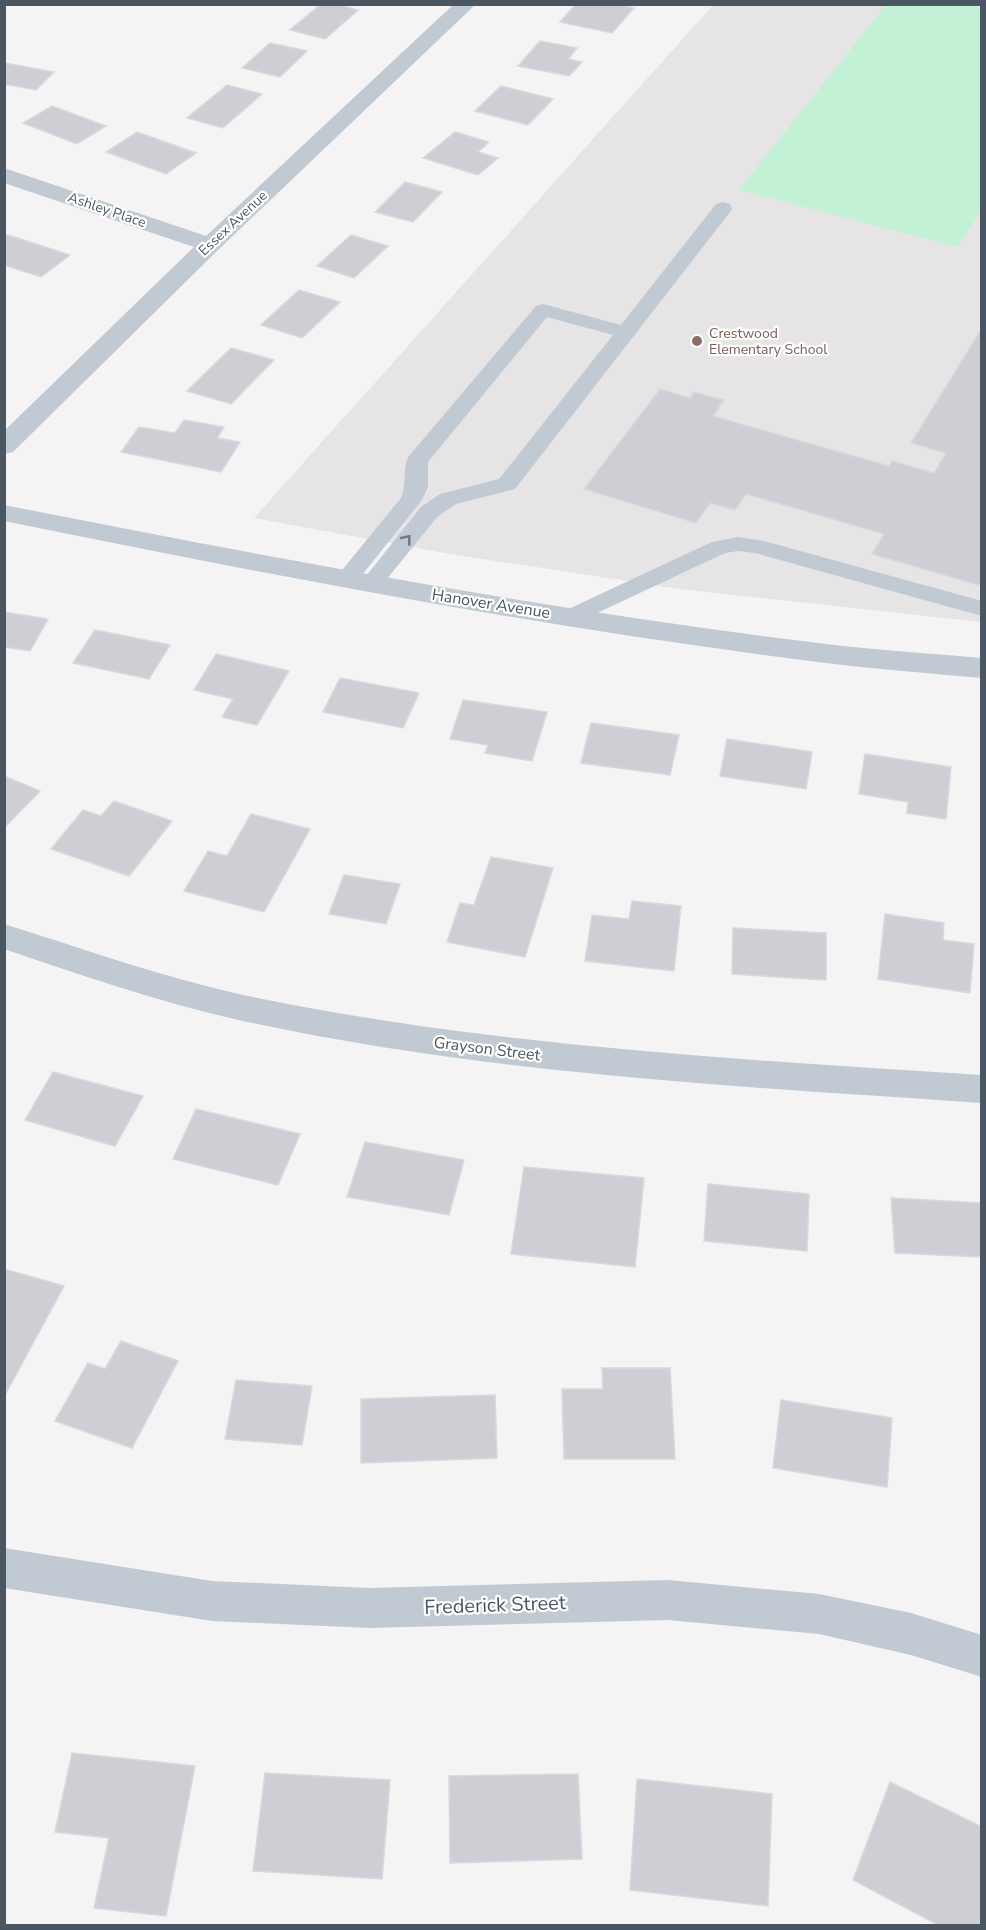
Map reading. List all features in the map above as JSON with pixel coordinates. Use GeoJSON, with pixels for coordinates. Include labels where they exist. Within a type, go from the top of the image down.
{"type":"FeatureCollection","features":[{"type":"Feature","properties":{"kind":"street","name":"Essex Avenue"},"geometry":{"type":"LineString","coordinates":[[4,446],[210,245],[466,4]]}},
{"type":"Feature","properties":{"kind":"street","name":"Ashley Place"},"geometry":{"type":"LineString","coordinates":[[4,175],[210,245]]}},
{"type":"Feature","properties":{"kind":"street","name":"Hanover Avenue"},"geometry":{"type":"LineString","coordinates":[[4,513],[358,582],[570,617],[819,653],[981,668]]}},
{"type":"Feature","properties":{"kind":"street","name":"Grayson Street"},"geometry":{"type":"LineString","coordinates":[[4,936],[148,983],[277,1015],[421,1041],[570,1060],[981,1089]]}},
{"type":"Feature","properties":{"kind":"street","name":"Frederick Street"},"geometry":{"type":"LineString","coordinates":[[4,1568],[212,1600],[257,1603],[369,1608],[669,1600],[819,1614],[911,1634],[981,1656]]}},
{"type":"Feature","properties":{"kind":"lane"},"geometry":{"type":"LineString","coordinates":[[358,582],[429,512],[448,499],[507,484],[723,208]]}},
{"type":"Feature","properties":{"kind":"lane"},"geometry":{"type":"LineString","coordinates":[[358,582],[411,500],[417,487],[417,461],[543,310],[625,332]]}},
{"type":"Feature","properties":{"kind":"lane"},"geometry":{"type":"LineString","coordinates":[[570,617],[720,547],[738,544],[756,546],[981,609]]}},
{"type":"Feature","properties":{"kind":"shaded area","name":"Crestwood Elementary School"},"geometry":{"type":"Polygon","coordinates":[[[713,5],[981,5],[981,622],[680,589],[450,554],[254,518],[713,5]]]}},
{"type":"Feature","properties":{"kind":"green space"},"geometry":{"type":"Polygon","coordinates":[[[886,5],[981,5],[981,210],[958,247],[739,190],[886,5]]]}},
{"type":"Feature","properties":{"kind":"building"},"geometry":{"type":"Polygon","coordinates":[[[321,4],[336,4],[358,10],[325,39],[290,30],[321,4]]]}},
{"type":"Feature","properties":{"kind":"building"},"geometry":{"type":"Polygon","coordinates":[[[576,4],[615,4],[634,8],[612,33],[560,22],[576,4]]]}},
{"type":"Feature","properties":{"kind":"building"},"geometry":{"type":"Polygon","coordinates":[[[540,41],[577,48],[568,59],[582,62],[569,76],[518,66],[540,41]]]}},
{"type":"Feature","properties":{"kind":"building"},"geometry":{"type":"Polygon","coordinates":[[[270,43],[307,51],[280,77],[242,68],[270,43]]]}},
{"type":"Feature","properties":{"kind":"building"},"geometry":{"type":"Polygon","coordinates":[[[4,63],[54,72],[36,90],[4,84],[4,63]]]}},
{"type":"Feature","properties":{"kind":"building"},"geometry":{"type":"Polygon","coordinates":[[[227,85],[262,94],[223,128],[187,118],[227,85]]]}},
{"type":"Feature","properties":{"kind":"building"},"geometry":{"type":"Polygon","coordinates":[[[501,86],[553,99],[528,125],[475,111],[501,86]]]}},
{"type":"Feature","properties":{"kind":"building"},"geometry":{"type":"Polygon","coordinates":[[[52,106],[106,126],[77,144],[23,123],[52,106]]]}},
{"type":"Feature","properties":{"kind":"building"},"geometry":{"type":"Polygon","coordinates":[[[137,132],[196,153],[166,174],[106,152],[137,132]]]}},
{"type":"Feature","properties":{"kind":"building"},"geometry":{"type":"Polygon","coordinates":[[[455,132],[489,142],[478,152],[498,158],[478,175],[423,158],[455,132]]]}},
{"type":"Feature","properties":{"kind":"building"},"geometry":{"type":"Polygon","coordinates":[[[405,182],[442,192],[413,222],[375,212],[405,182]]]}},
{"type":"Feature","properties":{"kind":"building"},"geometry":{"type":"Polygon","coordinates":[[[8,235],[70,255],[41,277],[4,265],[4,237],[8,235]]]}},
{"type":"Feature","properties":{"kind":"building"},"geometry":{"type":"Polygon","coordinates":[[[351,235],[388,246],[354,278],[317,266],[351,235]]]}},
{"type":"Feature","properties":{"kind":"building"},"geometry":{"type":"Polygon","coordinates":[[[299,290],[340,302],[302,338],[261,325],[299,290]]]}},
{"type":"Feature","properties":{"kind":"building"},"geometry":{"type":"Polygon","coordinates":[[[982,328],[982,586],[872,554],[884,534],[746,494],[735,510],[710,503],[696,523],[584,489],[660,389],[690,398],[694,392],[724,400],[713,416],[889,466],[892,461],[934,473],[946,453],[911,443],[982,328]]]}},
{"type":"Feature","properties":{"kind":"building"},"geometry":{"type":"Polygon","coordinates":[[[231,348],[274,360],[231,404],[187,391],[231,348]]]}},
{"type":"Feature","properties":{"kind":"building"},"geometry":{"type":"Polygon","coordinates":[[[184,420],[224,427],[217,438],[240,442],[221,472],[121,452],[139,427],[175,433],[184,420]]]}},
{"type":"Feature","properties":{"kind":"building"},"geometry":{"type":"Polygon","coordinates":[[[4,612],[48,619],[30,651],[4,647],[4,612]]]}},
{"type":"Feature","properties":{"kind":"building"},"geometry":{"type":"Polygon","coordinates":[[[95,630],[170,645],[149,679],[73,663],[95,630]]]}},
{"type":"Feature","properties":{"kind":"building"},"geometry":{"type":"Polygon","coordinates":[[[216,654],[289,671],[257,725],[222,717],[233,699],[194,690],[216,654]]]}},
{"type":"Feature","properties":{"kind":"building"},"geometry":{"type":"Polygon","coordinates":[[[340,678],[419,693],[403,728],[323,712],[340,678]]]}},
{"type":"Feature","properties":{"kind":"building"},"geometry":{"type":"Polygon","coordinates":[[[463,700],[547,712],[532,761],[485,753],[488,745],[450,739],[463,700]]]}},
{"type":"Feature","properties":{"kind":"building"},"geometry":{"type":"Polygon","coordinates":[[[591,723],[679,735],[670,775],[581,763],[591,723]]]}},
{"type":"Feature","properties":{"kind":"building"},"geometry":{"type":"Polygon","coordinates":[[[727,739],[812,752],[806,789],[720,776],[727,739]]]}},
{"type":"Feature","properties":{"kind":"building"},"geometry":{"type":"Polygon","coordinates":[[[865,754],[951,767],[946,819],[907,813],[908,802],[859,794],[865,754]]]}},
{"type":"Feature","properties":{"kind":"building"},"geometry":{"type":"Polygon","coordinates":[[[4,776],[40,791],[4,828],[4,776]]]}},
{"type":"Feature","properties":{"kind":"building"},"geometry":{"type":"Polygon","coordinates":[[[114,801],[172,821],[129,876],[51,849],[83,810],[101,816],[114,801]]]}},
{"type":"Feature","properties":{"kind":"building"},"geometry":{"type":"Polygon","coordinates":[[[251,814],[310,829],[264,912],[184,891],[208,851],[227,856],[251,814]]]}},
{"type":"Feature","properties":{"kind":"building"},"geometry":{"type":"Polygon","coordinates":[[[491,857],[553,868],[525,957],[447,942],[460,903],[474,905],[491,857]]]}},
{"type":"Feature","properties":{"kind":"building"},"geometry":{"type":"Polygon","coordinates":[[[344,875],[400,884],[386,924],[329,914],[344,875]]]}},
{"type":"Feature","properties":{"kind":"building"},"geometry":{"type":"Polygon","coordinates":[[[632,901],[681,906],[674,971],[585,961],[592,915],[629,919],[632,901]]]}},
{"type":"Feature","properties":{"kind":"building"},"geometry":{"type":"Polygon","coordinates":[[[885,914],[944,923],[943,940],[974,944],[970,993],[878,979],[885,914]]]}},
{"type":"Feature","properties":{"kind":"building"},"geometry":{"type":"Polygon","coordinates":[[[733,928],[826,933],[826,980],[732,974],[733,928]]]}},
{"type":"Feature","properties":{"kind":"building"},"geometry":{"type":"Polygon","coordinates":[[[53,1072],[143,1096],[115,1146],[25,1120],[53,1072]]]}},
{"type":"Feature","properties":{"kind":"building"},"geometry":{"type":"Polygon","coordinates":[[[196,1109],[300,1134],[278,1185],[173,1159],[196,1109]]]}},
{"type":"Feature","properties":{"kind":"building"},"geometry":{"type":"Polygon","coordinates":[[[365,1142],[464,1160],[449,1215],[347,1197],[365,1142]]]}},
{"type":"Feature","properties":{"kind":"building"},"geometry":{"type":"Polygon","coordinates":[[[524,1167],[644,1178],[635,1267],[511,1254],[524,1167]]]}},
{"type":"Feature","properties":{"kind":"building"},"geometry":{"type":"Polygon","coordinates":[[[708,1184],[809,1194],[807,1251],[704,1241],[708,1184]]]}},
{"type":"Feature","properties":{"kind":"building"},"geometry":{"type":"Polygon","coordinates":[[[891,1198],[982,1203],[982,1257],[895,1253],[891,1198]]]}},
{"type":"Feature","properties":{"kind":"building"},"geometry":{"type":"Polygon","coordinates":[[[4,1269],[64,1286],[4,1397],[4,1269]]]}},
{"type":"Feature","properties":{"kind":"building"},"geometry":{"type":"Polygon","coordinates":[[[121,1341],[178,1361],[132,1448],[55,1421],[88,1363],[105,1369],[121,1341]]]}},
{"type":"Feature","properties":{"kind":"building"},"geometry":{"type":"Polygon","coordinates":[[[602,1368],[670,1368],[675,1459],[564,1459],[562,1389],[603,1389],[602,1368]]]}},
{"type":"Feature","properties":{"kind":"building"},"geometry":{"type":"Polygon","coordinates":[[[236,1380],[312,1386],[302,1445],[225,1439],[236,1380]]]}},
{"type":"Feature","properties":{"kind":"building"},"geometry":{"type":"Polygon","coordinates":[[[495,1395],[497,1458],[361,1463],[361,1399],[495,1395]]]}},
{"type":"Feature","properties":{"kind":"building"},"geometry":{"type":"Polygon","coordinates":[[[781,1400],[892,1418],[887,1487],[773,1468],[781,1400]]]}},
{"type":"Feature","properties":{"kind":"building"},"geometry":{"type":"Polygon","coordinates":[[[72,1753],[195,1766],[166,1916],[94,1908],[109,1838],[55,1832],[72,1753]]]}},
{"type":"Feature","properties":{"kind":"building"},"geometry":{"type":"Polygon","coordinates":[[[265,1773],[390,1780],[382,1879],[253,1871],[265,1773]]]}},
{"type":"Feature","properties":{"kind":"building"},"geometry":{"type":"Polygon","coordinates":[[[578,1774],[582,1859],[450,1863],[449,1776],[578,1774]]]}},
{"type":"Feature","properties":{"kind":"building"},"geometry":{"type":"Polygon","coordinates":[[[637,1779],[772,1794],[768,1906],[630,1890],[637,1779]]]}},
{"type":"Feature","properties":{"kind":"building"},"geometry":{"type":"Polygon","coordinates":[[[890,1782],[982,1827],[982,1926],[940,1926],[853,1880],[890,1782]]]}},
{"type":"Feature","properties":{"kind":"place","name":"Crestwood Elementary School"},"geometry":{"type":"Point","coordinates":[697,341]}}]}
